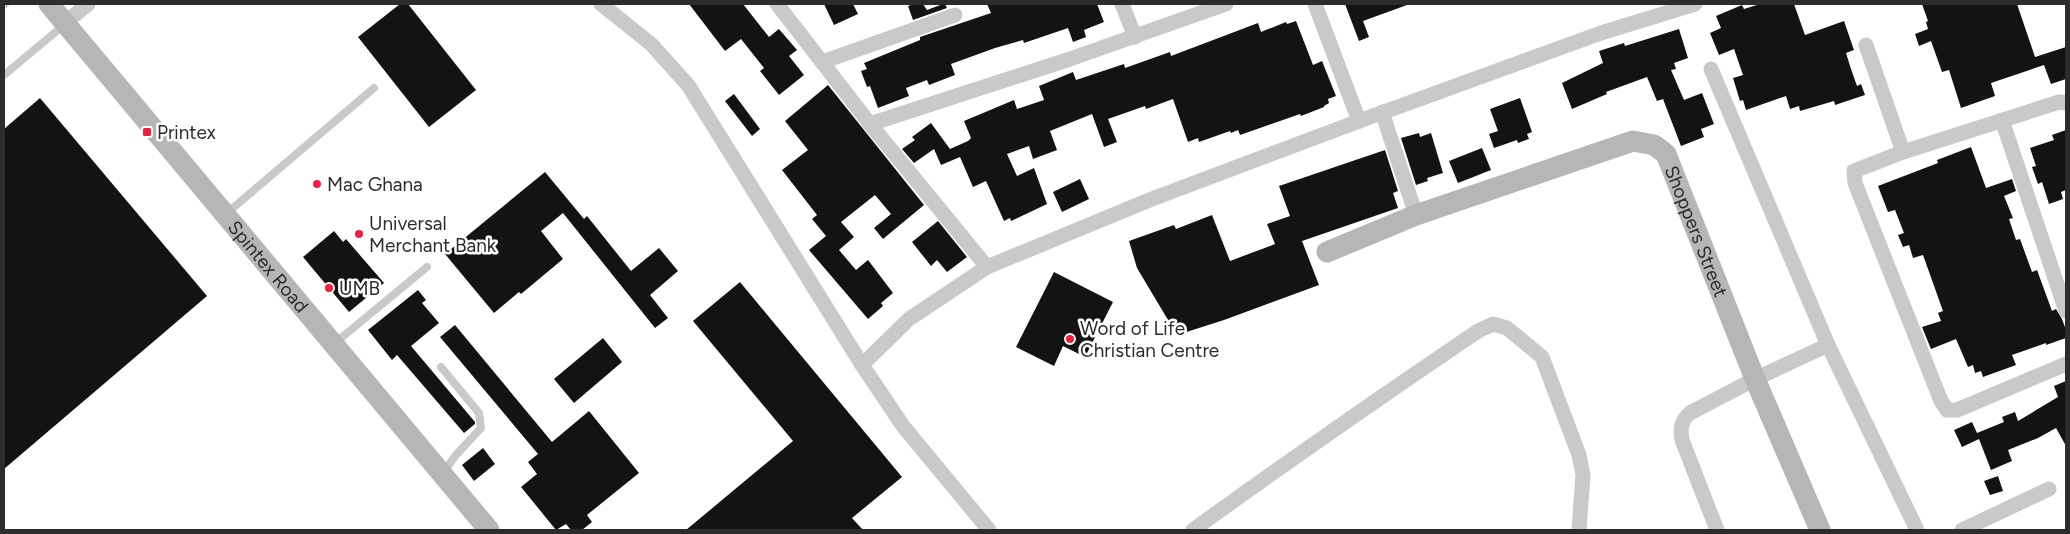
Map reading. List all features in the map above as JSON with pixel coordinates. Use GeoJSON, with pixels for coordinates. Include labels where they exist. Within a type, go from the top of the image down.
{"type":"FeatureCollection","features":[{"type":"Feature","properties":{"kind":"street","name":"Spintex Road"},"geometry":{"type":"LineString","coordinates":[[49,4],[489,530]]}},
{"type":"Feature","properties":{"kind":"street"},"geometry":{"type":"LineString","coordinates":[[65,23],[88,4]]}},
{"type":"Feature","properties":{"kind":"street"},"geometry":{"type":"LineString","coordinates":[[601,4],[651,44],[688,85],[862,365],[903,426],[988,530]]}},
{"type":"Feature","properties":{"kind":"street"},"geometry":{"type":"LineString","coordinates":[[777,4],[870,124],[987,267]]}},
{"type":"Feature","properties":{"kind":"street"},"geometry":{"type":"LineString","coordinates":[[1122,4],[1135,37]]}},
{"type":"Feature","properties":{"kind":"street"},"geometry":{"type":"LineString","coordinates":[[1315,4],[1359,121]]}},
{"type":"Feature","properties":{"kind":"street"},"geometry":{"type":"LineString","coordinates":[[862,365],[909,319],[987,267],[1152,199],[1382,112],[1601,33],[1695,4]]}},
{"type":"Feature","properties":{"kind":"street"},"geometry":{"type":"LineString","coordinates":[[870,124],[1135,37],[1218,5]]}},
{"type":"Feature","properties":{"kind":"street"},"geometry":{"type":"LineString","coordinates":[[822,62],[955,14]]}},
{"type":"Feature","properties":{"kind":"street"},"geometry":{"type":"LineString","coordinates":[[1866,45],[1903,152]]}},
{"type":"Feature","properties":{"kind":"street"},"geometry":{"type":"LineString","coordinates":[[1711,69],[1828,345],[1917,530]]}},
{"type":"Feature","properties":{"kind":"street"},"geometry":{"type":"LineString","coordinates":[[2066,103],[2058,102],[1903,152],[1854,171],[1855,183],[1941,401],[1947,410],[1957,410],[2066,364]]}},
{"type":"Feature","properties":{"kind":"street"},"geometry":{"type":"LineString","coordinates":[[1382,112],[1416,215]]}},
{"type":"Feature","properties":{"kind":"street"},"geometry":{"type":"LineString","coordinates":[[2002,120],[2066,311]]}},
{"type":"Feature","properties":{"kind":"street","name":"Shoppers Street"},"geometry":{"type":"LineString","coordinates":[[1327,252],[1416,215],[1633,141],[1654,145],[1666,154],[1755,379],[1820,530]]}},
{"type":"Feature","properties":{"kind":"street"},"geometry":{"type":"LineString","coordinates":[[1193,530],[1267,476],[1396,387],[1478,331],[1493,324],[1507,328],[1542,357],[1579,455],[1584,475],[1579,530]]}},
{"type":"Feature","properties":{"kind":"street"},"geometry":{"type":"LineString","coordinates":[[1717,530],[1682,440],[1680,430],[1683,420],[1690,413],[1755,379],[1828,345]]}},
{"type":"Feature","properties":{"kind":"street"},"geometry":{"type":"LineString","coordinates":[[1962,530],[2049,489]]}},
{"type":"Feature","properties":{"kind":"lane"},"geometry":{"type":"LineString","coordinates":[[4,75],[65,23]]}},
{"type":"Feature","properties":{"kind":"lane"},"geometry":{"type":"LineString","coordinates":[[225,214],[374,88]]}},
{"type":"Feature","properties":{"kind":"lane"},"geometry":{"type":"LineString","coordinates":[[333,344],[427,267]]}},
{"type":"Feature","properties":{"kind":"lane"},"geometry":{"type":"LineString","coordinates":[[441,367],[475,408],[481,421],[481,428],[456,455],[442,474]]}},
{"type":"Feature","properties":{"kind":"building"},"geometry":{"type":"Polygon","coordinates":[[[400,4],[408,4],[476,90],[429,127],[358,37],[400,4]]]}},
{"type":"Feature","properties":{"kind":"building"},"geometry":{"type":"Polygon","coordinates":[[[689,4],[743,4],[769,37],[779,29],[797,50],[789,56],[804,75],[779,95],[760,71],[764,68],[741,39],[725,51],[689,4]]]}},
{"type":"Feature","properties":{"kind":"building"},"geometry":{"type":"Polygon","coordinates":[[[824,4],[853,4],[858,14],[834,25],[824,4]]]}},
{"type":"Feature","properties":{"kind":"building"},"geometry":{"type":"Polygon","coordinates":[[[923,4],[927,10],[943,4],[947,8],[913,20],[908,6],[923,4]]]}},
{"type":"Feature","properties":{"kind":"building"},"geometry":{"type":"Polygon","coordinates":[[[987,4],[1097,4],[1104,22],[1084,30],[1086,37],[1073,42],[1068,28],[1024,43],[1023,40],[995,48],[951,64],[955,75],[929,85],[927,80],[906,88],[909,96],[878,108],[870,86],[867,87],[861,71],[867,69],[864,63],[920,40],[920,37],[991,13],[987,4]]]}},
{"type":"Feature","properties":{"kind":"building"},"geometry":{"type":"Polygon","coordinates":[[[1345,4],[1407,5],[1363,21],[1369,37],[1359,41],[1345,4]]]}},
{"type":"Feature","properties":{"kind":"building"},"geometry":{"type":"Polygon","coordinates":[[[1760,4],[1794,4],[1805,35],[1844,21],[1854,50],[1846,53],[1857,86],[1861,84],[1865,95],[1835,105],[1834,101],[1800,111],[1799,106],[1790,109],[1786,96],[1746,110],[1743,100],[1740,101],[1733,78],[1743,75],[1734,49],[1719,55],[1710,33],[1721,28],[1716,16],[1742,5],[1744,9],[1760,4]]]}},
{"type":"Feature","properties":{"kind":"building"},"geometry":{"type":"Polygon","coordinates":[[[1922,4],[2017,4],[2035,57],[2066,47],[2066,79],[2051,84],[2044,65],[1991,83],[1995,96],[1961,108],[1949,70],[1942,72],[1931,41],[1919,46],[1915,34],[1928,29],[1926,22],[1928,21],[1922,4]]]}},
{"type":"Feature","properties":{"kind":"building"},"geometry":{"type":"Polygon","coordinates":[[[1296,21],[1313,65],[1322,61],[1336,96],[1328,99],[1329,103],[1324,107],[1240,135],[1238,130],[1231,133],[1230,131],[1199,142],[1198,138],[1188,142],[1173,99],[1146,109],[1145,106],[1108,119],[1117,142],[1104,147],[1092,114],[1050,131],[1057,150],[1033,159],[1029,146],[1007,154],[1017,176],[1034,168],[1047,204],[1011,221],[1010,218],[1004,221],[986,181],[973,187],[960,157],[941,165],[934,149],[914,163],[902,149],[915,140],[912,137],[931,123],[950,149],[968,141],[971,138],[964,121],[1014,100],[1017,109],[1044,100],[1039,86],[1073,72],[1076,80],[1124,64],[1125,68],[1170,52],[1171,56],[1258,23],[1261,32],[1286,22],[1287,24],[1296,21]]]}},
{"type":"Feature","properties":{"kind":"building"},"geometry":{"type":"Polygon","coordinates":[[[1679,29],[1688,58],[1674,63],[1676,69],[1671,70],[1684,100],[1702,93],[1714,124],[1701,129],[1704,137],[1681,146],[1663,99],[1657,101],[1647,77],[1606,92],[1607,94],[1572,109],[1562,83],[1603,63],[1599,51],[1624,43],[1625,46],[1679,29]]]}},
{"type":"Feature","properties":{"kind":"building"},"geometry":{"type":"Polygon","coordinates":[[[828,85],[924,205],[883,239],[874,228],[891,214],[875,195],[841,222],[854,237],[839,250],[856,270],[868,260],[893,293],[881,303],[883,306],[868,319],[809,250],[826,236],[812,219],[817,215],[782,170],[808,150],[785,121],[828,85]]]}},
{"type":"Feature","properties":{"kind":"building"},"geometry":{"type":"Polygon","coordinates":[[[734,94],[760,129],[752,136],[725,101],[734,94]]]}},
{"type":"Feature","properties":{"kind":"building"},"geometry":{"type":"Polygon","coordinates":[[[40,98],[207,296],[4,469],[4,129],[40,98]]]}},
{"type":"Feature","properties":{"kind":"building"},"geometry":{"type":"Polygon","coordinates":[[[1520,98],[1532,132],[1527,134],[1529,139],[1518,143],[1517,140],[1494,148],[1489,134],[1498,131],[1490,109],[1520,98]]]}},
{"type":"Feature","properties":{"kind":"building"},"geometry":{"type":"Polygon","coordinates":[[[2066,130],[2066,190],[2061,192],[2063,199],[2049,204],[2042,182],[2038,184],[2032,167],[2036,166],[2030,148],[2054,140],[2052,135],[2066,130]]]}},
{"type":"Feature","properties":{"kind":"building"},"geometry":{"type":"Polygon","coordinates":[[[1419,133],[1420,137],[1431,133],[1443,173],[1427,178],[1428,181],[1416,185],[1401,138],[1419,133]]]}},
{"type":"Feature","properties":{"kind":"building"},"geometry":{"type":"Polygon","coordinates":[[[1971,147],[1986,188],[2012,179],[2016,191],[2004,196],[2013,218],[2009,219],[2016,240],[2020,239],[2032,272],[2037,270],[2052,311],[2056,309],[2066,330],[2066,338],[2012,355],[2016,365],[1983,377],[1981,371],[1975,373],[1973,365],[1968,367],[1956,339],[1931,349],[1922,327],[1941,321],[1938,313],[1943,311],[1923,255],[1913,258],[1909,245],[1903,247],[1898,235],[1904,233],[1895,210],[1888,212],[1878,186],[1938,163],[1937,160],[1971,147]]]}},
{"type":"Feature","properties":{"kind":"building"},"geometry":{"type":"Polygon","coordinates":[[[1482,148],[1491,170],[1458,183],[1449,161],[1482,148]]]}},
{"type":"Feature","properties":{"kind":"building"},"geometry":{"type":"Polygon","coordinates":[[[1385,150],[1398,191],[1393,193],[1398,208],[1302,241],[1319,285],[1177,335],[1137,268],[1129,241],[1174,225],[1176,229],[1212,215],[1230,261],[1275,244],[1267,224],[1290,216],[1279,186],[1385,150]]]}},
{"type":"Feature","properties":{"kind":"building"},"geometry":{"type":"Polygon","coordinates":[[[545,172],[584,219],[587,216],[631,271],[659,248],[678,271],[650,295],[668,318],[655,328],[563,213],[541,231],[563,259],[521,294],[519,292],[494,313],[445,254],[545,172]]]}},
{"type":"Feature","properties":{"kind":"building"},"geometry":{"type":"Polygon","coordinates":[[[1080,179],[1089,199],[1062,212],[1053,192],[1080,179]]]}},
{"type":"Feature","properties":{"kind":"building"},"geometry":{"type":"Polygon","coordinates":[[[938,221],[967,257],[947,272],[937,260],[931,266],[912,242],[938,221]]]}},
{"type":"Feature","properties":{"kind":"building"},"geometry":{"type":"Polygon","coordinates":[[[334,231],[343,242],[346,239],[384,283],[349,312],[303,257],[334,231]]]}},
{"type":"Feature","properties":{"kind":"building"},"geometry":{"type":"Polygon","coordinates":[[[1054,272],[1113,302],[1085,357],[1063,346],[1054,366],[1016,347],[1054,272]]]}},
{"type":"Feature","properties":{"kind":"building"},"geometry":{"type":"Polygon","coordinates":[[[740,282],[902,477],[852,518],[863,530],[686,530],[793,441],[693,321],[740,282]]]}},
{"type":"Feature","properties":{"kind":"building"},"geometry":{"type":"Polygon","coordinates":[[[418,290],[426,300],[422,303],[439,323],[411,346],[475,422],[464,433],[397,355],[392,360],[368,330],[418,290]]]}},
{"type":"Feature","properties":{"kind":"building"},"geometry":{"type":"Polygon","coordinates":[[[455,325],[552,442],[589,411],[639,473],[587,515],[592,522],[582,530],[571,530],[566,524],[556,530],[521,487],[537,474],[528,462],[538,454],[440,337],[455,325]]]}},
{"type":"Feature","properties":{"kind":"building"},"geometry":{"type":"Polygon","coordinates":[[[603,338],[622,362],[574,403],[554,379],[603,338]]]}},
{"type":"Feature","properties":{"kind":"building"},"geometry":{"type":"Polygon","coordinates":[[[2066,381],[2066,446],[2056,428],[2038,438],[2008,450],[2012,461],[1991,470],[1979,439],[1962,447],[1954,430],[1972,422],[1977,433],[2004,422],[2002,417],[2015,412],[2018,421],[2058,397],[2054,386],[2066,381]]]}},
{"type":"Feature","properties":{"kind":"building"},"geometry":{"type":"Polygon","coordinates":[[[483,448],[495,464],[474,481],[462,465],[483,448]]]}},
{"type":"Feature","properties":{"kind":"building"},"geometry":{"type":"Polygon","coordinates":[[[1998,476],[2003,491],[1990,495],[1984,481],[1998,476]]]}},
{"type":"Feature","properties":{"kind":"place","name":"Printex"},"geometry":{"type":"Point","coordinates":[147,132]}},
{"type":"Feature","properties":{"kind":"place","name":"Mac Ghana"},"geometry":{"type":"Point","coordinates":[317,184]}},
{"type":"Feature","properties":{"kind":"place","name":"Universal Merchant Bank"},"geometry":{"type":"Point","coordinates":[359,234]}},
{"type":"Feature","properties":{"kind":"place","name":"UMB"},"geometry":{"type":"Point","coordinates":[329,288]}},
{"type":"Feature","properties":{"kind":"place","name":"Word of Life Christian Centre"},"geometry":{"type":"Point","coordinates":[1070,339]}}]}
